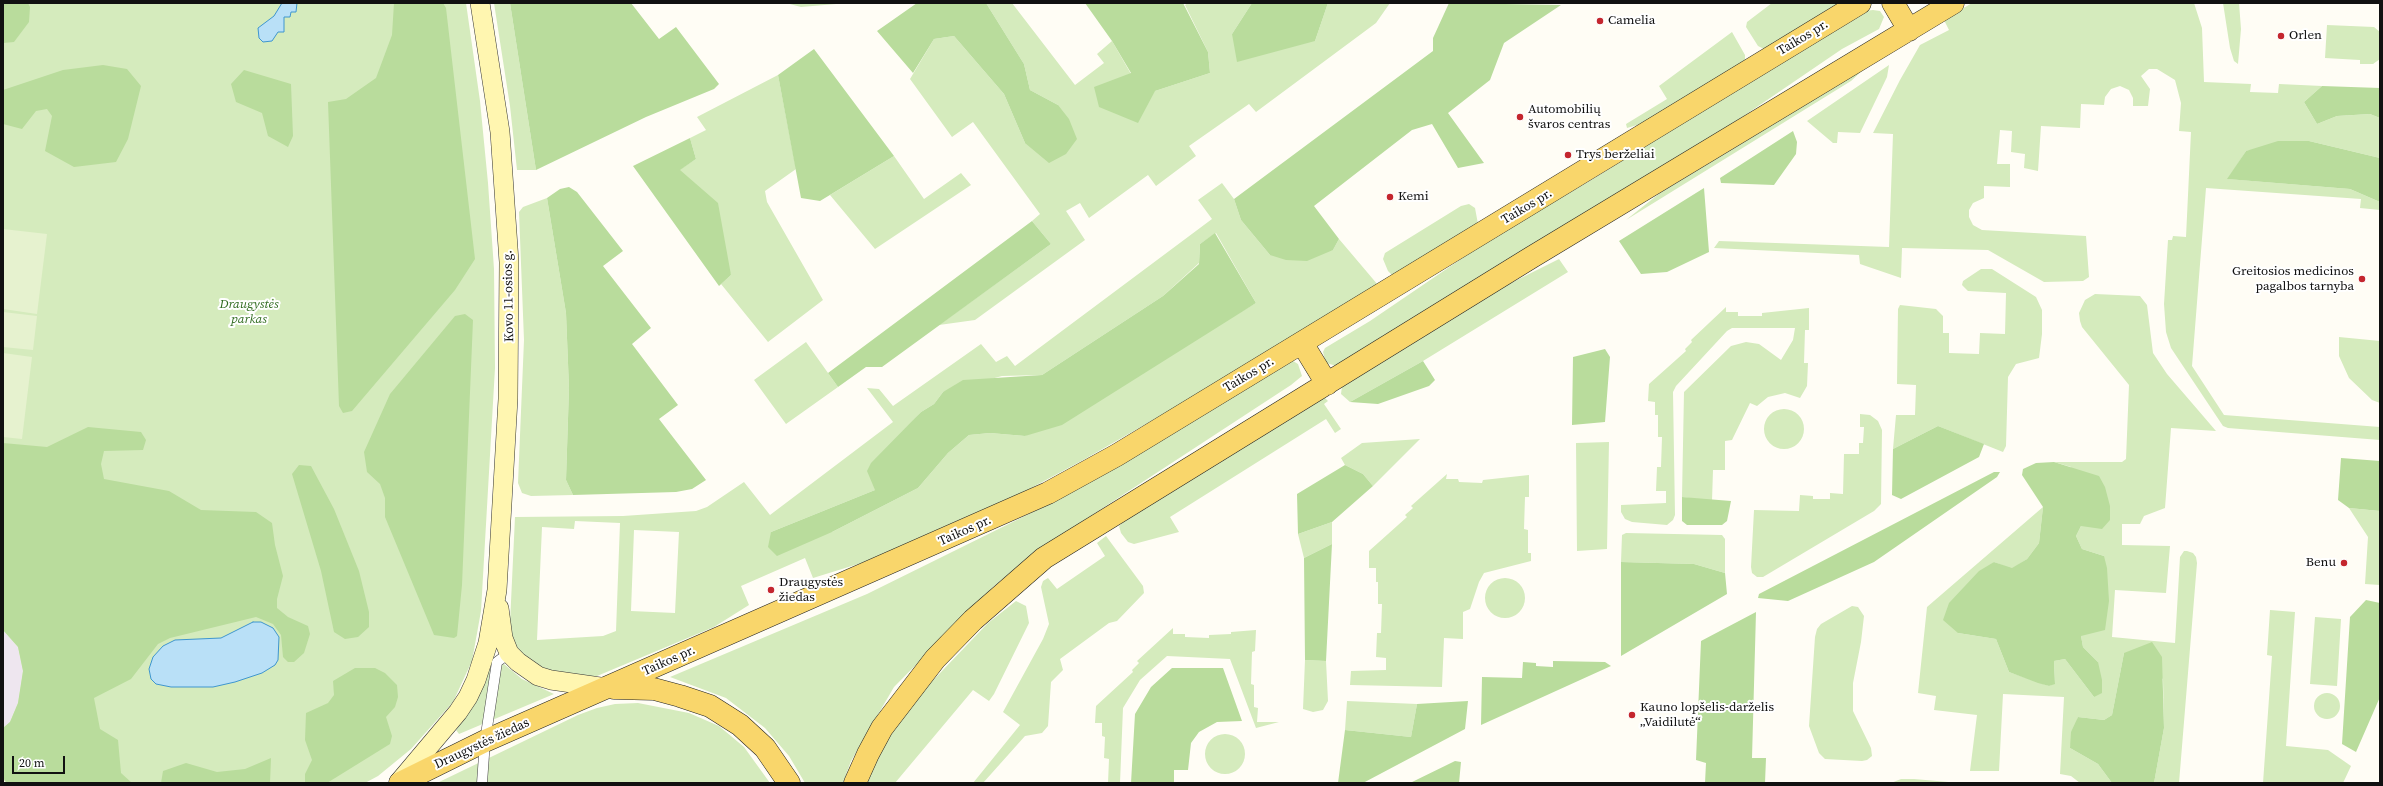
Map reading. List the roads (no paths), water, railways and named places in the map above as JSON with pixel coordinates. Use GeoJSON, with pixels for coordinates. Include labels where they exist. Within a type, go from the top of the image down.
{"type":"FeatureCollection","features":[{"type":"Feature","properties":{"kind":"main road","name":"Kovo 11-osios g."},"geometry":{"type":"LineString","coordinates":[[480,3],[500,132],[509,262],[508,399],[497,590],[496,658]]}},
{"type":"Feature","properties":{"kind":"main road","name":"Taikos pr."},"geometry":{"type":"LineString","coordinates":[[607,688],[1048,493],[1117,455],[1860,3]]}},
{"type":"Feature","properties":{"kind":"main road"},"geometry":{"type":"LineString","coordinates":[[1894,3],[1909,30]]}},
{"type":"Feature","properties":{"kind":"main road"},"geometry":{"type":"LineString","coordinates":[[855,783],[882,728],[935,659],[973,620],[1030,570],[1105,519],[1532,257],[1953,3]]}},
{"type":"Feature","properties":{"kind":"main road"},"geometry":{"type":"LineString","coordinates":[[1302,343],[1327,384]]}},
{"type":"Feature","properties":{"kind":"main road","name":"Kovo 11-osios g."},"geometry":{"type":"LineString","coordinates":[[496,658],[503,638],[497,590]]}},
{"type":"Feature","properties":{"kind":"main road"},"geometry":{"type":"LineString","coordinates":[[399,783],[458,712],[476,680],[496,658],[528,669],[551,680],[607,688]]}},
{"type":"Feature","properties":{"kind":"main road","name":"Draugystės žiedas"},"geometry":{"type":"LineString","coordinates":[[399,783],[485,741],[607,688],[654,689],[710,706],[740,725],[765,748],[789,783]]}},
{"type":"Feature","properties":{"kind":"street","name":"Kovo 11-osios g."},"geometry":{"type":"LineString","coordinates":[[482,783],[485,741],[496,658]]}},
{"type":"Feature","properties":{"kind":"water"},"geometry":{"type":"Polygon","coordinates":[[[282,3],[297,3],[296,12],[291,12],[290,17],[284,17],[284,32],[278,32],[272,41],[263,42],[259,38],[258,28],[274,16],[282,3]]]}},
{"type":"Feature","properties":{"kind":"water"},"geometry":{"type":"Polygon","coordinates":[[[253,622],[261,622],[273,628],[279,637],[278,660],[275,665],[262,673],[235,682],[213,687],[171,687],[156,684],[151,679],[149,669],[153,657],[163,646],[175,640],[221,638],[253,622]]]}},
{"type":"Feature","properties":{"kind":"place","name":"Camelia"},"geometry":{"type":"Point","coordinates":[1600,21]}},
{"type":"Feature","properties":{"kind":"place","name":"Orlen"},"geometry":{"type":"Point","coordinates":[2281,36]}},
{"type":"Feature","properties":{"kind":"place","name":"Automobilių švaros centras"},"geometry":{"type":"Point","coordinates":[1520,117]}},
{"type":"Feature","properties":{"kind":"place","name":"Trys berželiai"},"geometry":{"type":"Point","coordinates":[1568,155]}},
{"type":"Feature","properties":{"kind":"place","name":"Kemi"},"geometry":{"type":"Point","coordinates":[1390,197]}},
{"type":"Feature","properties":{"kind":"place","name":"Greitosios medicinos pagalbos tarnyba"},"geometry":{"type":"Point","coordinates":[2362,279]}},
{"type":"Feature","properties":{"kind":"place","name":"Benu"},"geometry":{"type":"Point","coordinates":[2344,563]}},
{"type":"Feature","properties":{"kind":"place","name":"Draugystės žiedas"},"geometry":{"type":"Point","coordinates":[771,590]}},
{"type":"Feature","properties":{"kind":"place","name":"Kauno lopšelis-darželis „Vaidilutė“"},"geometry":{"type":"Point","coordinates":[1632,715]}},
{"type":"Feature","properties":{"kind":"park label","name":"Draugystės parkas"},"geometry":{"type":"Point","coordinates":[249,312]}}]}
